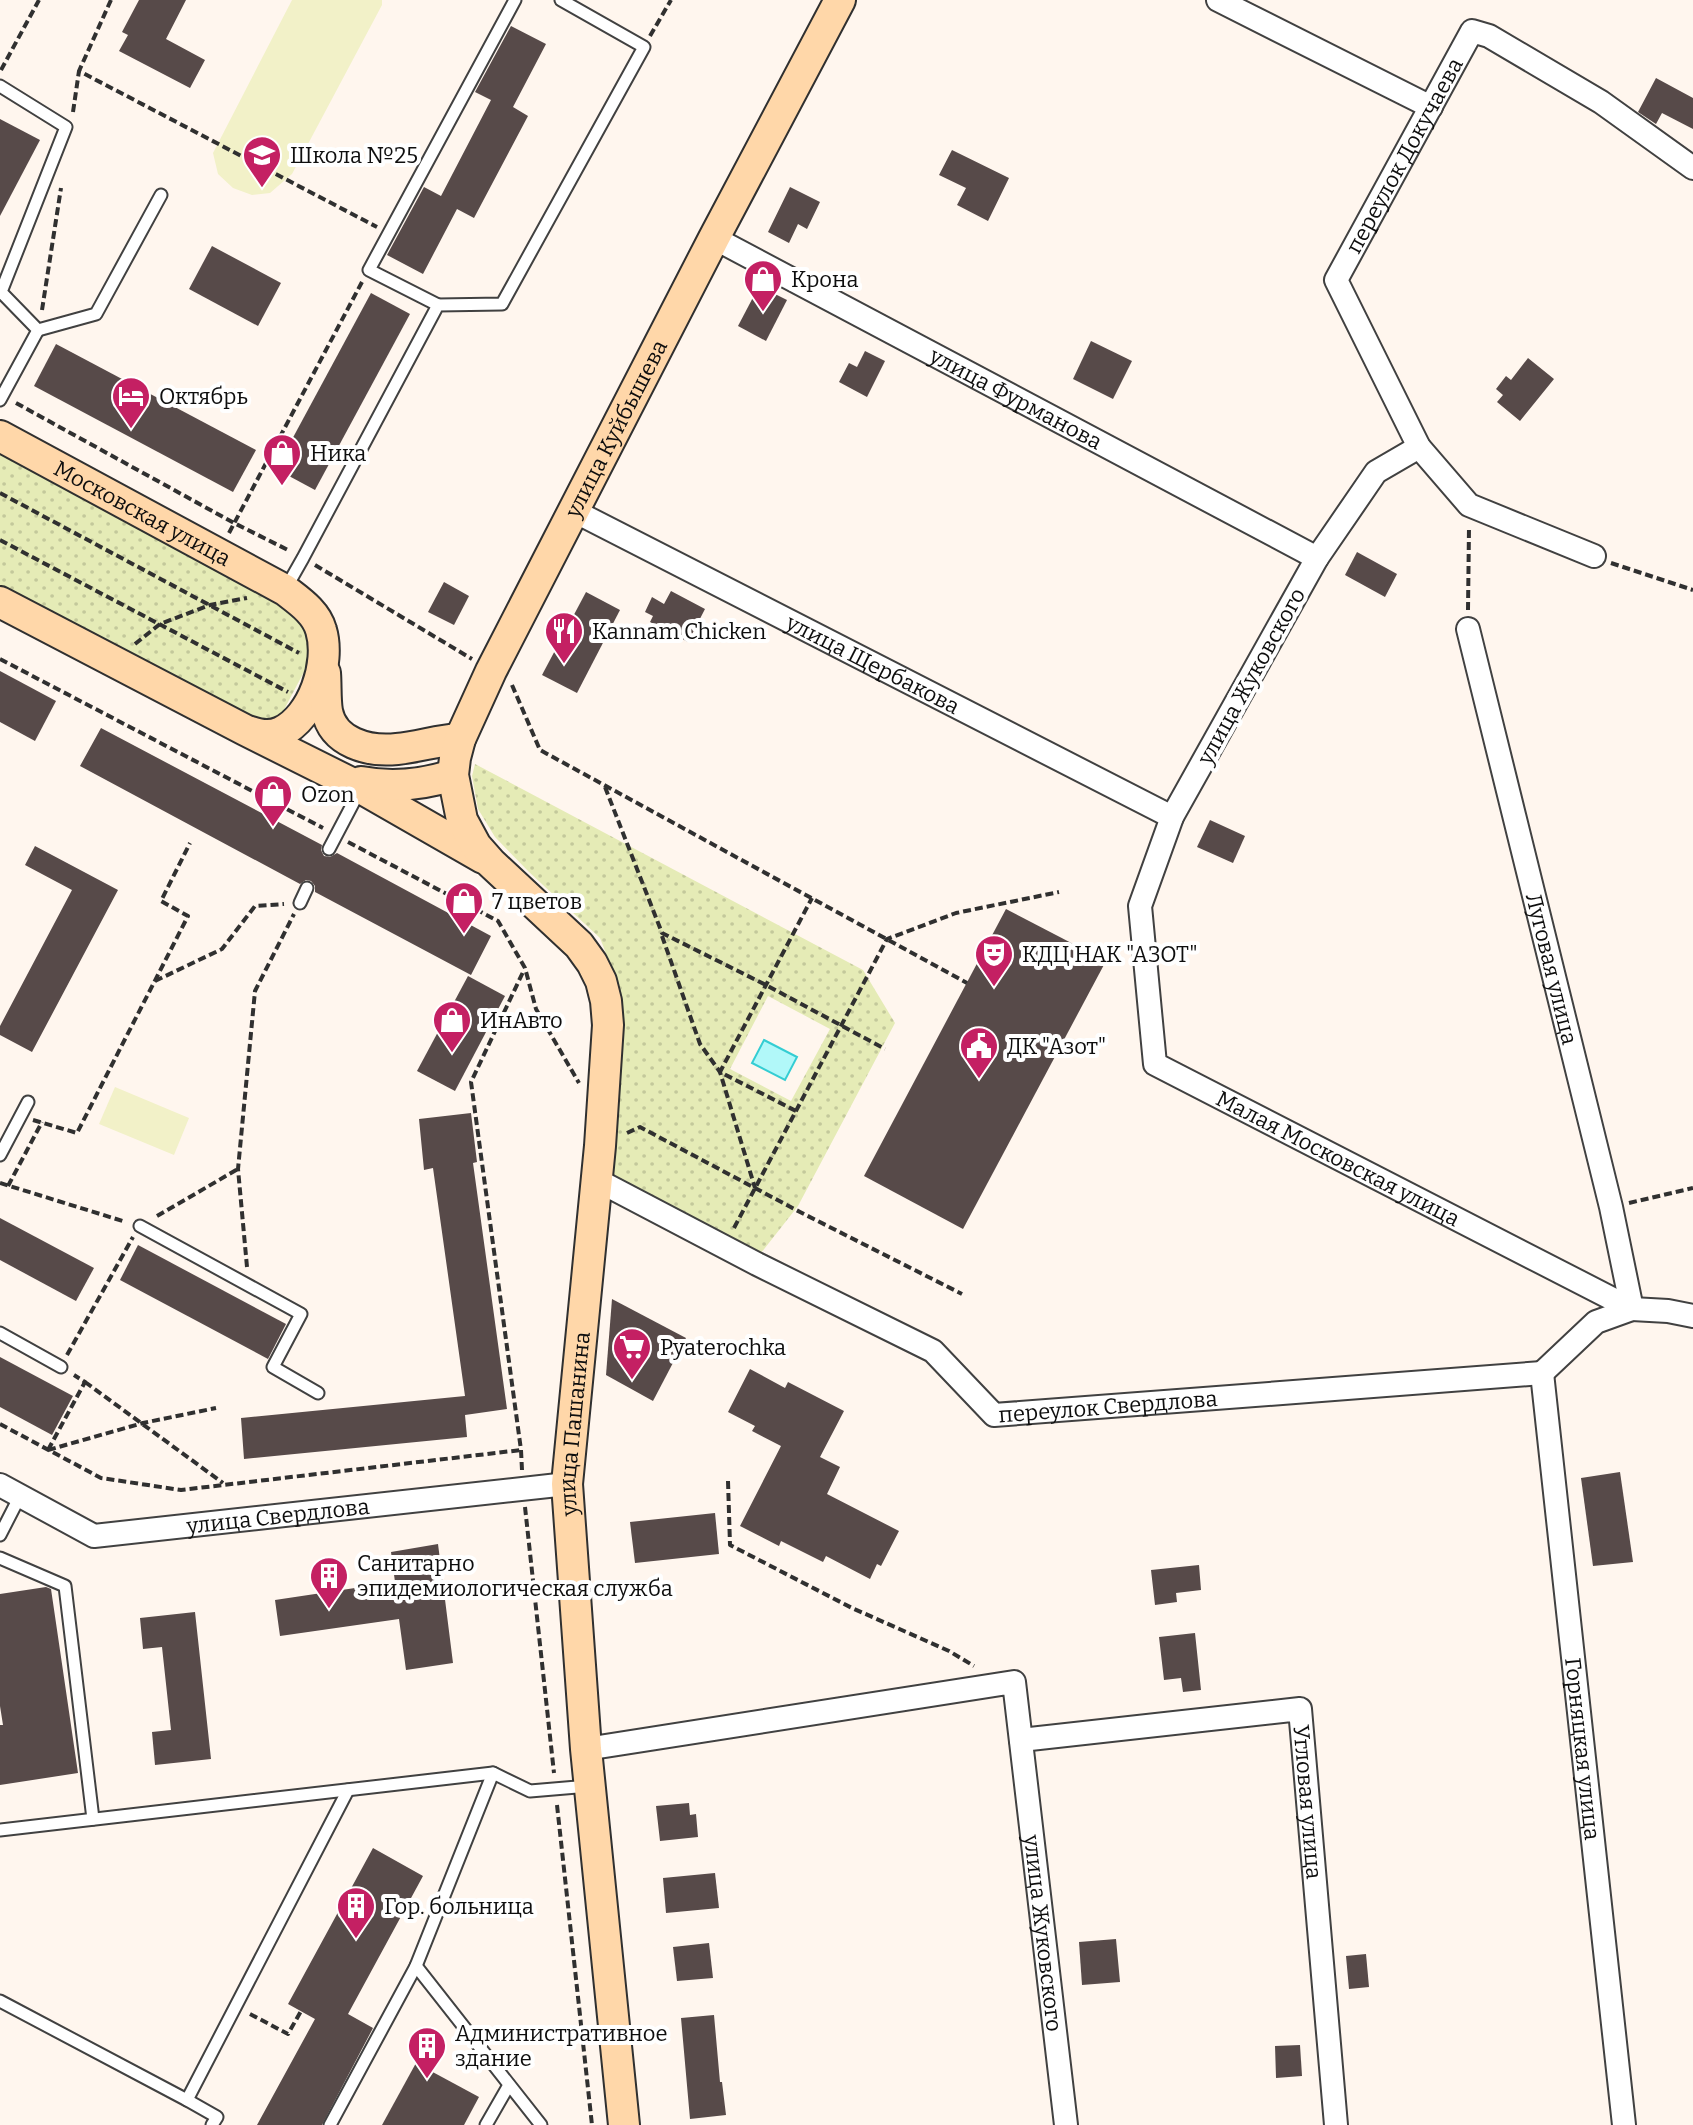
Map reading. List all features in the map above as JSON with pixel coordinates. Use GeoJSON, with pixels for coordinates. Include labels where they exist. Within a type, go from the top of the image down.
{"type":"FeatureCollection","features":[{"type":"Feature","properties":{"kind":"main road","name":"улица Куйбышева"},"geometry":{"type":"LineString","coordinates":[[491,863],[476,846],[462,820],[453,775],[460,739],[491,671],[840,0]]}},
{"type":"Feature","properties":{"kind":"main road","name":"Московская улица"},"geometry":{"type":"LineString","coordinates":[[0,436],[219,553],[302,602],[321,630],[316,660],[332,727],[355,745],[397,749],[460,739]]}},
{"type":"Feature","properties":{"kind":"main road"},"geometry":{"type":"LineString","coordinates":[[0,602],[245,730],[355,783],[491,863]]}},
{"type":"Feature","properties":{"kind":"main road"},"geometry":{"type":"LineString","coordinates":[[245,730],[265,736],[279,733],[295,723],[308,704],[316,660]]}},
{"type":"Feature","properties":{"kind":"main road"},"geometry":{"type":"LineString","coordinates":[[355,783],[405,786],[453,775]]}},
{"type":"Feature","properties":{"kind":"main road","name":"улица Пашанина"},"geometry":{"type":"LineString","coordinates":[[491,863],[579,945],[601,981],[606,1001],[608,1025],[600,1146],[567,1484],[586,1749],[624,2125]]}},
{"type":"Feature","properties":{"kind":"street"},"geometry":{"type":"LineString","coordinates":[[1218,0],[1431,107]]}},
{"type":"Feature","properties":{"kind":"street","name":"переулок Докучаева"},"geometry":{"type":"LineString","coordinates":[[1419,447],[1336,280],[1472,31],[1489,36],[1601,102],[1693,168]]}},
{"type":"Feature","properties":{"kind":"street","name":"улица Фурманова"},"geometry":{"type":"LineString","coordinates":[[714,238],[1317,558]]}},
{"type":"Feature","properties":{"kind":"street"},"geometry":{"type":"LineString","coordinates":[[1419,447],[1469,505],[1594,556]]}},
{"type":"Feature","properties":{"kind":"street","name":"улица Жуковского"},"geometry":{"type":"LineString","coordinates":[[1143,938],[1140,906],[1172,817],[1317,558],[1376,472],[1419,447]]}},
{"type":"Feature","properties":{"kind":"street","name":"улица Щербакова"},"geometry":{"type":"LineString","coordinates":[[574,511],[1172,817]]}},
{"type":"Feature","properties":{"kind":"street","name":"Луговая улица"},"geometry":{"type":"LineString","coordinates":[[1468,629],[1611,1207],[1632,1309]]}},
{"type":"Feature","properties":{"kind":"street","name":"Малая Московская улица"},"geometry":{"type":"LineString","coordinates":[[1143,938],[1155,1064],[1632,1309]]}},
{"type":"Feature","properties":{"kind":"street","name":"переулок Свердлова"},"geometry":{"type":"LineString","coordinates":[[595,1179],[933,1351],[994,1415],[1542,1373]]}},
{"type":"Feature","properties":{"kind":"street"},"geometry":{"type":"LineString","coordinates":[[1542,1373],[1596,1322],[1632,1309],[1693,1316]]}},
{"type":"Feature","properties":{"kind":"street","name":"Горняцкая улица"},"geometry":{"type":"LineString","coordinates":[[1542,1373],[1624,2125]]}},
{"type":"Feature","properties":{"kind":"street","name":"улица Свердлова"},"geometry":{"type":"LineString","coordinates":[[10,1491],[94,1536],[567,1484]]}},
{"type":"Feature","properties":{"kind":"street"},"geometry":{"type":"LineString","coordinates":[[586,1749],[1014,1682]]}},
{"type":"Feature","properties":{"kind":"street","name":"улица Жуковского"},"geometry":{"type":"LineString","coordinates":[[1014,1682],[1066,2125]]}},
{"type":"Feature","properties":{"kind":"street","name":"Угловая улица"},"geometry":{"type":"LineString","coordinates":[[1021,1740],[1300,1709],[1336,2125]]}},
{"type":"Feature","properties":{"kind":"lane"},"geometry":{"type":"LineString","coordinates":[[515,0],[369,270],[438,305],[502,304],[644,47],[561,0]]}},
{"type":"Feature","properties":{"kind":"lane"},"geometry":{"type":"LineString","coordinates":[[0,86],[66,127],[1,292],[38,330]]}},
{"type":"Feature","properties":{"kind":"lane"},"geometry":{"type":"LineString","coordinates":[[1,398],[38,330],[96,314],[161,195]]}},
{"type":"Feature","properties":{"kind":"lane"},"geometry":{"type":"LineString","coordinates":[[285,590],[438,305]]}},
{"type":"Feature","properties":{"kind":"lane"},"geometry":{"type":"LineString","coordinates":[[329,849],[355,783]]}},
{"type":"Feature","properties":{"kind":"lane"},"geometry":{"type":"LineString","coordinates":[[300,903],[307,888]]}},
{"type":"Feature","properties":{"kind":"lane"},"geometry":{"type":"LineString","coordinates":[[0,1155],[28,1102]]}},
{"type":"Feature","properties":{"kind":"lane"},"geometry":{"type":"LineString","coordinates":[[140,1226],[301,1314],[273,1367],[318,1393]]}},
{"type":"Feature","properties":{"kind":"lane"},"geometry":{"type":"LineString","coordinates":[[0,1333],[61,1367]]}},
{"type":"Feature","properties":{"kind":"lane"},"geometry":{"type":"LineString","coordinates":[[0,1535],[10,1491]]}},
{"type":"Feature","properties":{"kind":"lane"},"geometry":{"type":"LineString","coordinates":[[0,1558],[65,1586],[93,1819]]}},
{"type":"Feature","properties":{"kind":"lane"},"geometry":{"type":"LineString","coordinates":[[330,2125],[416,1966],[493,1773]]}},
{"type":"Feature","properties":{"kind":"lane"},"geometry":{"type":"LineString","coordinates":[[0,1830],[493,1773],[530,1791],[590,1786]]}},
{"type":"Feature","properties":{"kind":"lane"},"geometry":{"type":"LineString","coordinates":[[187,2100],[348,1790]]}},
{"type":"Feature","properties":{"kind":"lane"},"geometry":{"type":"LineString","coordinates":[[416,1966],[541,2125]]}},
{"type":"Feature","properties":{"kind":"lane"},"geometry":{"type":"LineString","coordinates":[[0,2001],[217,2117],[212,2125]]}},
{"type":"Feature","properties":{"kind":"lane"},"geometry":{"type":"LineString","coordinates":[[486,2125],[509,2085]]}},
{"type":"Feature","properties":{"kind":"path"},"geometry":{"type":"LineString","coordinates":[[0,72],[39,0]]}},
{"type":"Feature","properties":{"kind":"path"},"geometry":{"type":"LineString","coordinates":[[72,117],[79,71],[111,0]]}},
{"type":"Feature","properties":{"kind":"path"},"geometry":{"type":"LineString","coordinates":[[644,47],[671,0]]}},
{"type":"Feature","properties":{"kind":"path"},"geometry":{"type":"LineString","coordinates":[[79,71],[388,233]]}},
{"type":"Feature","properties":{"kind":"path"},"geometry":{"type":"LineString","coordinates":[[38,330],[62,178]]}},
{"type":"Feature","properties":{"kind":"path"},"geometry":{"type":"LineString","coordinates":[[219,553],[369,270]]}},
{"type":"Feature","properties":{"kind":"path"},"geometry":{"type":"LineString","coordinates":[[1,398],[303,558],[476,662]]}},
{"type":"Feature","properties":{"kind":"path"},"geometry":{"type":"LineString","coordinates":[[0,493],[316,660]]}},
{"type":"Feature","properties":{"kind":"path"},"geometry":{"type":"LineString","coordinates":[[1468,629],[1469,505]]}},
{"type":"Feature","properties":{"kind":"path"},"geometry":{"type":"LineString","coordinates":[[0,540],[290,693]]}},
{"type":"Feature","properties":{"kind":"path"},"geometry":{"type":"LineString","coordinates":[[1594,556],[1693,590]]}},
{"type":"Feature","properties":{"kind":"path"},"geometry":{"type":"LineString","coordinates":[[112,661],[160,624],[210,605],[285,590]]}},
{"type":"Feature","properties":{"kind":"path"},"geometry":{"type":"LineString","coordinates":[[0,659],[498,921],[525,968],[536,1009],[580,1086]]}},
{"type":"Feature","properties":{"kind":"path"},"geometry":{"type":"LineString","coordinates":[[511,683],[540,750],[967,983]]}},
{"type":"Feature","properties":{"kind":"path"},"geometry":{"type":"LineString","coordinates":[[604,785],[662,933],[700,1044],[720,1072],[755,1188]]}},
{"type":"Feature","properties":{"kind":"path"},"geometry":{"type":"LineString","coordinates":[[21,1116],[77,1133],[188,916],[161,901],[190,843]]}},
{"type":"Feature","properties":{"kind":"path"},"geometry":{"type":"LineString","coordinates":[[724,1247],[887,939],[956,913],[1059,892]]}},
{"type":"Feature","properties":{"kind":"path"},"geometry":{"type":"LineString","coordinates":[[720,1072],[812,898]]}},
{"type":"Feature","properties":{"kind":"path"},"geometry":{"type":"LineString","coordinates":[[155,981],[222,949],[255,906],[300,903]]}},
{"type":"Feature","properties":{"kind":"path"},"geometry":{"type":"LineString","coordinates":[[248,1285],[238,1169],[255,991],[300,903]]}},
{"type":"Feature","properties":{"kind":"path"},"geometry":{"type":"LineString","coordinates":[[662,933],[885,1049]]}},
{"type":"Feature","properties":{"kind":"path"},"geometry":{"type":"LineString","coordinates":[[525,968],[471,1082],[521,1450],[592,2125]]}},
{"type":"Feature","properties":{"kind":"path"},"geometry":{"type":"LineString","coordinates":[[720,1072],[796,1111]]}},
{"type":"Feature","properties":{"kind":"path"},"geometry":{"type":"LineString","coordinates":[[8,1186],[42,1122]]}},
{"type":"Feature","properties":{"kind":"path"},"geometry":{"type":"LineString","coordinates":[[600,1146],[640,1127],[962,1294]]}},
{"type":"Feature","properties":{"kind":"path"},"geometry":{"type":"LineString","coordinates":[[225,1485],[143,1423],[61,1367],[140,1226],[238,1169]]}},
{"type":"Feature","properties":{"kind":"path"},"geometry":{"type":"LineString","coordinates":[[0,1183],[140,1226]]}},
{"type":"Feature","properties":{"kind":"path"},"geometry":{"type":"LineString","coordinates":[[1611,1207],[1693,1188]]}},
{"type":"Feature","properties":{"kind":"path"},"geometry":{"type":"LineString","coordinates":[[48,1450],[85,1382]]}},
{"type":"Feature","properties":{"kind":"path"},"geometry":{"type":"LineString","coordinates":[[48,1450],[143,1423],[216,1408]]}},
{"type":"Feature","properties":{"kind":"path"},"geometry":{"type":"LineString","coordinates":[[0,1424],[101,1478],[181,1490],[521,1450]]}},
{"type":"Feature","properties":{"kind":"path"},"geometry":{"type":"LineString","coordinates":[[728,1481],[730,1545],[852,1608],[949,1651],[994,1679],[1014,1682]]}},
{"type":"Feature","properties":{"kind":"path"},"geometry":{"type":"LineString","coordinates":[[235,2006],[288,2034],[301,2011]]}},
{"type":"Feature","properties":{"kind":"green space"},"geometry":{"type":"Polygon","coordinates":[[[292,0],[382,0],[382,5],[292,174],[270,193],[252,195],[233,188],[218,174],[213,153],[292,0]]]}},
{"type":"Feature","properties":{"kind":"green space"},"geometry":{"type":"Polygon","coordinates":[[[0,450],[298,610],[315,651],[278,721],[258,721],[0,585],[0,450]]]}},
{"type":"Feature","properties":{"kind":"green space"},"geometry":{"type":"Polygon","coordinates":[[[475,764],[863,970],[895,1023],[798,1206],[757,1258],[611,1180],[621,1033],[617,982],[600,938],[495,837],[478,809],[472,776],[475,764]],[[768,996],[730,1069],[791,1101],[830,1029],[768,996]]]}},
{"type":"Feature","properties":{"kind":"green space"},"geometry":{"type":"Polygon","coordinates":[[[115,1087],[189,1118],[174,1155],[99,1124],[115,1087]]]}},
{"type":"Feature","properties":{"kind":"water"},"geometry":{"type":"Polygon","coordinates":[[[764,1040],[797,1057],[785,1080],[752,1063],[764,1040]]]}},
{"type":"Feature","properties":{"kind":"building"},"geometry":{"type":"Polygon","coordinates":[[[139,0],[186,0],[166,39],[205,60],[190,88],[119,51],[128,35],[122,32],[139,0]]]}},
{"type":"Feature","properties":{"kind":"building"},"geometry":{"type":"Polygon","coordinates":[[[511,26],[546,44],[513,107],[528,116],[474,218],[457,209],[423,274],[387,255],[424,187],[441,196],[491,100],[475,92],[511,26]]]}},
{"type":"Feature","properties":{"kind":"building"},"geometry":{"type":"Polygon","coordinates":[[[1656,78],[1693,98],[1693,129],[1662,113],[1656,124],[1638,112],[1656,78]]]}},
{"type":"Feature","properties":{"kind":"building"},"geometry":{"type":"Polygon","coordinates":[[[0,119],[40,140],[0,216],[0,119]]]}},
{"type":"Feature","properties":{"kind":"building"},"geometry":{"type":"Polygon","coordinates":[[[952,150],[1009,178],[988,221],[957,205],[966,188],[939,175],[952,150]]]}},
{"type":"Feature","properties":{"kind":"building"},"geometry":{"type":"Polygon","coordinates":[[[790,187],[820,202],[807,229],[798,224],[789,243],[768,232],[790,187]]]}},
{"type":"Feature","properties":{"kind":"building"},"geometry":{"type":"Polygon","coordinates":[[[212,246],[281,283],[258,326],[189,289],[212,246]]]}},
{"type":"Feature","properties":{"kind":"building","name":"Крона"},"geometry":{"type":"Polygon","coordinates":[[[759,286],[787,300],[766,341],[738,326],[759,286]]]}},
{"type":"Feature","properties":{"kind":"building"},"geometry":{"type":"Polygon","coordinates":[[[371,293],[410,314],[315,490],[276,469],[371,293]]]}},
{"type":"Feature","properties":{"kind":"building"},"geometry":{"type":"Polygon","coordinates":[[[1091,341],[1132,361],[1113,399],[1073,379],[1091,341]]]}},
{"type":"Feature","properties":{"kind":"building","name":"Октябрь"},"geometry":{"type":"Polygon","coordinates":[[[56,344],[256,450],[233,492],[34,386],[56,344]]]}},
{"type":"Feature","properties":{"kind":"building"},"geometry":{"type":"Polygon","coordinates":[[[865,351],[885,361],[867,397],[839,382],[849,363],[857,367],[865,351]]]}},
{"type":"Feature","properties":{"kind":"building"},"geometry":{"type":"Polygon","coordinates":[[[1528,358],[1554,379],[1520,421],[1497,402],[1503,395],[1496,389],[1506,376],[1511,380],[1528,358]]]}},
{"type":"Feature","properties":{"kind":"building"},"geometry":{"type":"Polygon","coordinates":[[[1357,552],[1397,574],[1385,597],[1345,575],[1357,552]]]}},
{"type":"Feature","properties":{"kind":"building"},"geometry":{"type":"Polygon","coordinates":[[[444,582],[469,596],[454,625],[428,612],[444,582]]]}},
{"type":"Feature","properties":{"kind":"building"},"geometry":{"type":"Polygon","coordinates":[[[671,591],[705,609],[688,642],[650,622],[653,616],[645,612],[652,597],[664,604],[671,591]]]}},
{"type":"Feature","properties":{"kind":"building"},"geometry":{"type":"Polygon","coordinates":[[[586,592],[620,610],[577,693],[542,675],[586,592]]]}},
{"type":"Feature","properties":{"kind":"building"},"geometry":{"type":"Polygon","coordinates":[[[0,671],[56,701],[35,741],[0,722],[0,671]]]}},
{"type":"Feature","properties":{"kind":"building"},"geometry":{"type":"Polygon","coordinates":[[[101,728],[322,845],[324,856],[337,853],[491,936],[471,975],[315,892],[311,881],[300,884],[80,766],[101,728]]]}},
{"type":"Feature","properties":{"kind":"building"},"geometry":{"type":"Polygon","coordinates":[[[1210,820],[1245,836],[1233,863],[1197,847],[1210,820]]]}},
{"type":"Feature","properties":{"kind":"building"},"geometry":{"type":"Polygon","coordinates":[[[35,846],[118,890],[32,1052],[0,1035],[0,1026],[72,890],[25,865],[35,846]]]}},
{"type":"Feature","properties":{"kind":"building","name":"ДК \"Азот\""},"geometry":{"type":"Polygon","coordinates":[[[1006,909],[1106,961],[963,1229],[864,1176],[1006,909]]]}},
{"type":"Feature","properties":{"kind":"building"},"geometry":{"type":"Polygon","coordinates":[[[468,976],[505,996],[455,1091],[417,1071],[468,976]]]}},
{"type":"Feature","properties":{"kind":"building"},"geometry":{"type":"Polygon","coordinates":[[[471,1113],[477,1162],[473,1163],[507,1409],[465,1415],[467,1437],[244,1459],[241,1418],[465,1396],[433,1168],[424,1170],[419,1119],[471,1113]]]}},
{"type":"Feature","properties":{"kind":"building"},"geometry":{"type":"Polygon","coordinates":[[[0,1218],[94,1268],[76,1301],[0,1260],[0,1218]]]}},
{"type":"Feature","properties":{"kind":"building"},"geometry":{"type":"Polygon","coordinates":[[[138,1245],[286,1324],[268,1359],[120,1280],[138,1245]]]}},
{"type":"Feature","properties":{"kind":"building"},"geometry":{"type":"Polygon","coordinates":[[[612,1299],[686,1338],[653,1401],[606,1375],[612,1299]]]}},
{"type":"Feature","properties":{"kind":"building"},"geometry":{"type":"Polygon","coordinates":[[[0,1357],[73,1396],[52,1435],[0,1407],[0,1357]]]}},
{"type":"Feature","properties":{"kind":"building"},"geometry":{"type":"Polygon","coordinates":[[[750,1369],[785,1388],[788,1382],[844,1411],[820,1457],[840,1467],[827,1494],[899,1531],[881,1566],[877,1564],[870,1579],[826,1556],[823,1562],[781,1541],[779,1546],[740,1526],[781,1446],[752,1431],[755,1426],[728,1412],[750,1369]]]}},
{"type":"Feature","properties":{"kind":"building"},"geometry":{"type":"Polygon","coordinates":[[[1620,1472],[1633,1562],[1593,1566],[1581,1478],[1620,1472]]]}},
{"type":"Feature","properties":{"kind":"building"},"geometry":{"type":"Polygon","coordinates":[[[715,1513],[719,1554],[635,1563],[630,1522],[715,1513]]]}},
{"type":"Feature","properties":{"kind":"building"},"geometry":{"type":"Polygon","coordinates":[[[438,1544],[453,1663],[406,1670],[399,1619],[280,1636],[275,1600],[395,1582],[391,1552],[438,1544]]]}},
{"type":"Feature","properties":{"kind":"building"},"geometry":{"type":"Polygon","coordinates":[[[1199,1565],[1201,1590],[1176,1593],[1177,1602],[1155,1605],[1151,1570],[1199,1565]]]}},
{"type":"Feature","properties":{"kind":"building"},"geometry":{"type":"Polygon","coordinates":[[[46,1587],[51,1589],[78,1773],[0,1785],[0,1725],[3,1725],[0,1706],[0,1594],[46,1587]]]}},
{"type":"Feature","properties":{"kind":"building"},"geometry":{"type":"Polygon","coordinates":[[[195,1612],[211,1759],[155,1765],[152,1732],[171,1730],[162,1647],[143,1649],[140,1618],[195,1612]]]}},
{"type":"Feature","properties":{"kind":"building"},"geometry":{"type":"Polygon","coordinates":[[[1195,1633],[1201,1690],[1183,1692],[1181,1678],[1164,1680],[1159,1637],[1195,1633]]]}},
{"type":"Feature","properties":{"kind":"building"},"geometry":{"type":"Polygon","coordinates":[[[689,1803],[690,1815],[696,1814],[698,1837],[660,1841],[656,1806],[689,1803]]]}},
{"type":"Feature","properties":{"kind":"building","name":"Гор. больница"},"geometry":{"type":"Polygon","coordinates":[[[373,1848],[423,1876],[348,2014],[373,2028],[322,2125],[257,2125],[315,2019],[288,2004],[373,1848]]]}},
{"type":"Feature","properties":{"kind":"building"},"geometry":{"type":"Polygon","coordinates":[[[715,1873],[719,1908],[666,1913],[663,1878],[715,1873]]]}},
{"type":"Feature","properties":{"kind":"building"},"geometry":{"type":"Polygon","coordinates":[[[1116,1939],[1120,1982],[1082,1985],[1079,1942],[1116,1939]]]}},
{"type":"Feature","properties":{"kind":"building"},"geometry":{"type":"Polygon","coordinates":[[[709,1943],[713,1978],[677,1981],[673,1947],[709,1943]]]}},
{"type":"Feature","properties":{"kind":"building"},"geometry":{"type":"Polygon","coordinates":[[[1366,1954],[1369,1987],[1349,1989],[1346,1956],[1366,1954]]]}},
{"type":"Feature","properties":{"kind":"building"},"geometry":{"type":"Polygon","coordinates":[[[714,2015],[726,2115],[690,2119],[681,2018],[714,2015]]]}},
{"type":"Feature","properties":{"kind":"building"},"geometry":{"type":"Polygon","coordinates":[[[1300,2045],[1302,2076],[1276,2078],[1275,2046],[1300,2045]]]}},
{"type":"Feature","properties":{"kind":"building","name":"Административное здание"},"geometry":{"type":"Polygon","coordinates":[[[416,2063],[479,2097],[464,2125],[382,2125],[416,2063]]]}},
{"type":"Feature","properties":{"kind":"place","name":"Школа №25"},"geometry":{"type":"Point","coordinates":[262,189]}},
{"type":"Feature","properties":{"kind":"place","name":"Крона"},"geometry":{"type":"Point","coordinates":[763,313]}},
{"type":"Feature","properties":{"kind":"place","name":"Октябрь"},"geometry":{"type":"Point","coordinates":[131,430]}},
{"type":"Feature","properties":{"kind":"place","name":"Ника"},"geometry":{"type":"Point","coordinates":[282,487]}},
{"type":"Feature","properties":{"kind":"place","name":"Kannam Chicken"},"geometry":{"type":"Point","coordinates":[564,665]}},
{"type":"Feature","properties":{"kind":"place","name":"Ozon"},"geometry":{"type":"Point","coordinates":[273,828]}},
{"type":"Feature","properties":{"kind":"place","name":"7 цветов"},"geometry":{"type":"Point","coordinates":[464,935]}},
{"type":"Feature","properties":{"kind":"place","name":"КДЦ НАК \"АЗОТ\""},"geometry":{"type":"Point","coordinates":[994,988]}},
{"type":"Feature","properties":{"kind":"place","name":"ИнАвто"},"geometry":{"type":"Point","coordinates":[452,1054]}},
{"type":"Feature","properties":{"kind":"place","name":"ДК \"Азот\""},"geometry":{"type":"Point","coordinates":[979,1080]}},
{"type":"Feature","properties":{"kind":"place","name":"Pyaterochka"},"geometry":{"type":"Point","coordinates":[632,1381]}},
{"type":"Feature","properties":{"kind":"place","name":"Санитарно эпидемиологическая служба"},"geometry":{"type":"Point","coordinates":[329,1610]}},
{"type":"Feature","properties":{"kind":"place","name":"Гор. больница"},"geometry":{"type":"Point","coordinates":[356,1940]}},
{"type":"Feature","properties":{"kind":"place","name":"Административное здание"},"geometry":{"type":"Point","coordinates":[427,2080]}}]}
